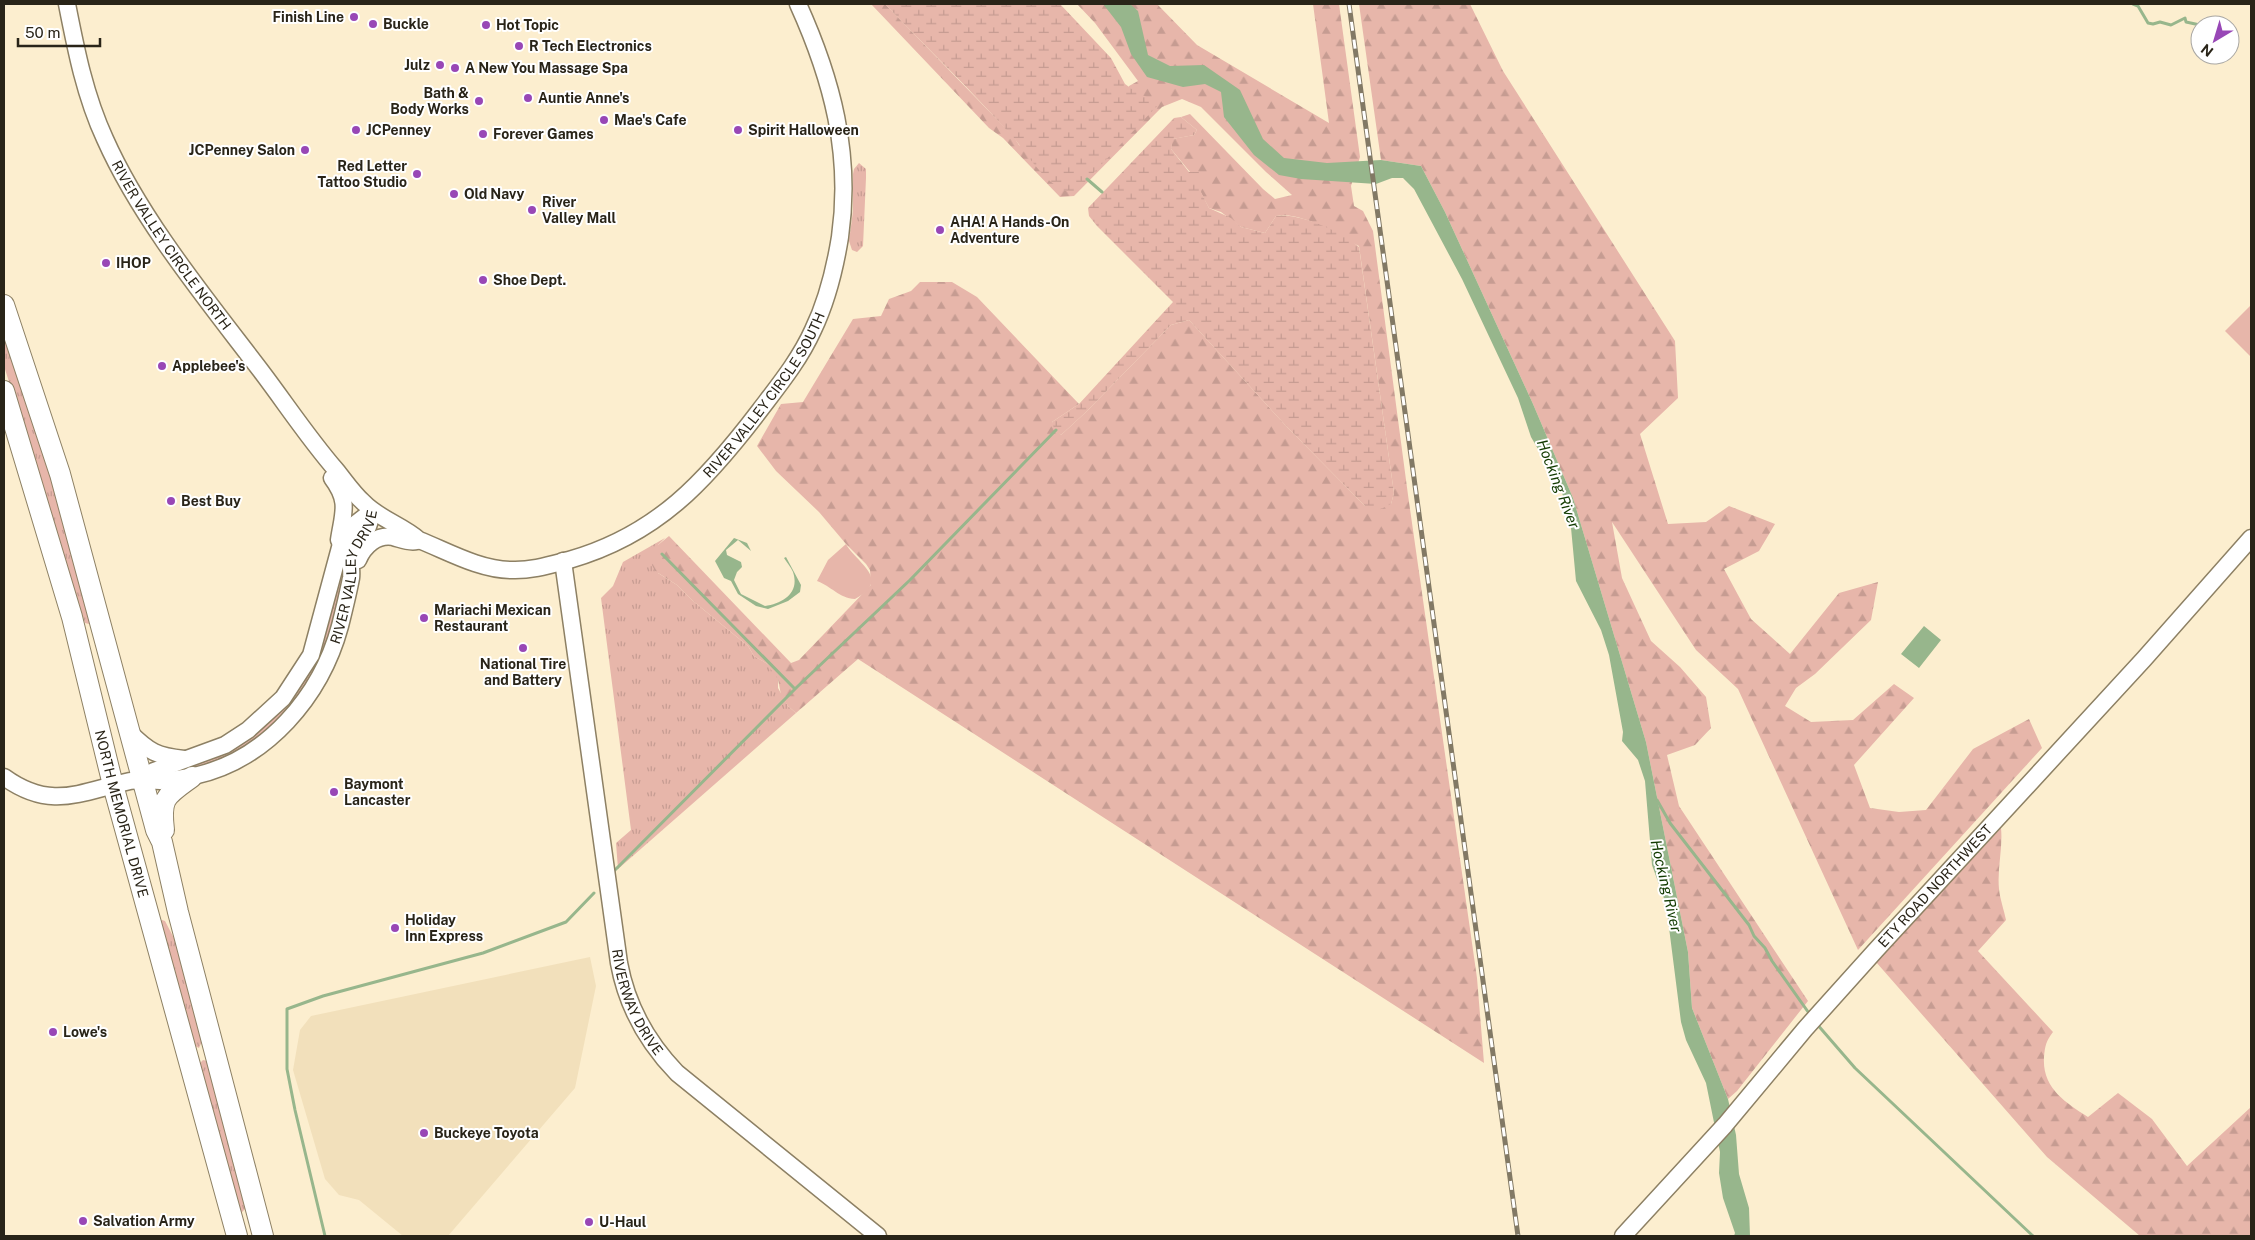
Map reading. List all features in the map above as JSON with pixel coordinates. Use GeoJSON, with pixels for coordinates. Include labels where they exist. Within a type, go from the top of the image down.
{"type":"FeatureCollection","features":[{"type":"Feature","properties":{"kind":"main road","name":"NORTH MEMORIAL DRIVE"},"geometry":{"type":"LineString","coordinates":[[4,305],[60,474],[141,779],[156,830],[162,842],[178,912],[263,1236]]}},
{"type":"Feature","properties":{"kind":"main road","name":"NORTH MEMORIAL DRIVE"},"geometry":{"type":"LineString","coordinates":[[4,391],[72,617],[113,785],[237,1236]]}},
{"type":"Feature","properties":{"kind":"main road","name":"NORTH MEMORIAL DRIVE"},"geometry":{"type":"LineString","coordinates":[[162,842],[164,830],[162,809],[188,768]]}},
{"type":"Feature","properties":{"kind":"main road"},"geometry":{"type":"LineString","coordinates":[[197,1094],[201,1142],[225,1236]]}},
{"type":"Feature","properties":{"kind":"street","name":"RIVER VALLEY CIRCLE NORTH"},"geometry":{"type":"LineString","coordinates":[[67,4],[84,79],[102,132],[136,198],[186,270],[327,462],[372,510]]}},
{"type":"Feature","properties":{"kind":"street","name":"RIVER VALLEY CIRCLE SOUTH"},"geometry":{"type":"LineString","coordinates":[[372,510],[411,533],[419,540],[473,561],[504,570],[542,567],[606,548],[636,533],[662,515],[717,464],[779,386],[816,324],[826,299],[840,236],[843,196],[842,155],[832,94],[820,56],[798,4]]}},
{"type":"Feature","properties":{"kind":"street","name":"RIVER VALLEY CIRCLE NORTH"},"geometry":{"type":"LineString","coordinates":[[327,462],[328,474],[344,499],[344,515],[338,551]]}},
{"type":"Feature","properties":{"kind":"street","name":"RIVER VALLEY DRIVE"},"geometry":{"type":"LineString","coordinates":[[129,733],[146,750],[188,768],[231,763],[269,739],[302,707],[314,688],[334,646],[351,575],[350,562],[353,552],[368,528],[372,510]]}},
{"type":"Feature","properties":{"kind":"street","name":"RIVER VALLEY DRIVE"},"geometry":{"type":"LineString","coordinates":[[4,778],[28,792],[52,796],[76,795],[141,779],[159,781],[188,768],[206,753],[243,734],[272,710],[290,689],[311,655],[338,551],[347,532],[372,510]]}},
{"type":"Feature","properties":{"kind":"street","name":"RIVER VALLEY CIRCLE SOUTH"},"geometry":{"type":"LineString","coordinates":[[351,575],[360,556],[374,540],[390,537],[410,542],[419,540]]}},
{"type":"Feature","properties":{"kind":"street","name":"ETY ROAD NORTHWEST"},"geometry":{"type":"LineString","coordinates":[[1622,1236],[1725,1125],[1805,1029],[1882,943],[2144,659],[2251,538]]}},
{"type":"Feature","properties":{"kind":"street","name":"RIVERWAY DRIVE"},"geometry":{"type":"LineString","coordinates":[[563,562],[619,963],[624,986],[638,1020],[658,1054],[678,1073],[878,1236]]}},
{"type":"Feature","properties":{"kind":"shaded area","name":"Buckeye Toyota"},"geometry":{"type":"Polygon","coordinates":[[[590,957],[596,986],[575,1088],[448,1236],[403,1236],[359,1200],[339,1195],[325,1179],[293,1070],[300,1030],[311,1016],[590,957]]]}},
{"type":"Feature","properties":{"kind":"green space"},"geometry":{"type":"Polygon","coordinates":[[[871,4],[885,4],[1014,137],[1019,145],[1055,164],[1119,129],[1129,86],[1138,81],[1095,23],[1077,4],[1157,4],[1197,45],[1329,123],[1313,4],[1339,4],[1360,157],[1351,186],[1354,206],[1363,211],[1373,231],[1408,495],[1477,978],[1484,1063],[858,659],[796,713],[788,706],[781,695],[778,679],[766,663],[754,656],[748,646],[693,601],[677,585],[655,571],[652,565],[653,556],[658,545],[669,536],[791,663],[799,660],[871,585],[870,570],[866,564],[819,512],[776,471],[757,446],[781,404],[803,402],[853,319],[881,316],[889,299],[911,291],[920,282],[952,282],[977,297],[1079,404],[1052,422],[1061,435],[1171,325],[1189,320],[1287,427],[1365,506],[1391,504],[1394,493],[1359,246],[1319,225],[1297,217],[1276,216],[1265,233],[1241,227],[1221,212],[1209,208],[1190,172],[1171,149],[1172,139],[1194,135],[1197,130],[1181,117],[1190,114],[1275,199],[1292,195],[1266,172],[1201,107],[1182,99],[1162,107],[1074,196],[1060,197],[1003,138],[989,128],[871,4]]]}},
{"type":"Feature","properties":{"kind":"green space"},"geometry":{"type":"Polygon","coordinates":[[[885,4],[1060,4],[1111,58],[1125,84],[1139,94],[1155,100],[1158,105],[1081,186],[1072,193],[1053,184],[1045,177],[1012,136],[885,4]]]}},
{"type":"Feature","properties":{"kind":"green space"},"geometry":{"type":"Polygon","coordinates":[[[1359,4],[1470,4],[1503,71],[1675,341],[1678,398],[1640,434],[1668,524],[1706,522],[1729,506],[1775,524],[1759,551],[1724,569],[1751,619],[1790,654],[1839,593],[1878,582],[1871,620],[1815,674],[1796,688],[1785,706],[1811,722],[1853,720],[1894,684],[1914,698],[1854,765],[1870,808],[1899,812],[1926,810],[1973,749],[2029,719],[2042,748],[1858,950],[1738,689],[1696,650],[1612,522],[1622,578],[1651,641],[1680,667],[1706,697],[1711,728],[1695,745],[1667,755],[1679,806],[1808,1001],[1737,1091],[1728,1099],[1692,1008],[1688,952],[1646,742],[1573,498],[1533,404],[1445,212],[1421,166],[1381,160],[1359,4]]]}},
{"type":"Feature","properties":{"kind":"green space"},"geometry":{"type":"Polygon","coordinates":[[[1181,117],[1197,130],[1194,135],[1173,139],[1171,149],[1189,172],[1199,172],[1201,192],[1209,208],[1231,218],[1241,227],[1265,233],[1276,216],[1308,220],[1342,235],[1359,247],[1394,493],[1391,504],[1379,510],[1365,506],[1287,427],[1189,320],[1171,325],[1061,435],[1054,428],[1052,422],[1079,404],[1173,302],[1097,226],[1089,216],[1088,208],[1174,118],[1181,117]]]}},
{"type":"Feature","properties":{"kind":"green space"},"geometry":{"type":"Polygon","coordinates":[[[859,163],[866,169],[866,178],[863,246],[857,252],[852,250],[849,241],[853,211],[853,174],[854,169],[859,163]]]}},
{"type":"Feature","properties":{"kind":"green space"},"geometry":{"type":"Polygon","coordinates":[[[2251,305],[2251,357],[2225,331],[2251,305]]]}},
{"type":"Feature","properties":{"kind":"green space"},"geometry":{"type":"Polygon","coordinates":[[[4,331],[53,481],[91,622],[89,624],[85,623],[4,366],[4,331]]]}},
{"type":"Feature","properties":{"kind":"green space"},"geometry":{"type":"Polygon","coordinates":[[[665,538],[658,545],[658,573],[677,585],[693,601],[748,646],[754,656],[766,663],[775,673],[778,679],[778,688],[788,706],[796,713],[618,869],[616,843],[631,830],[601,598],[613,586],[623,562],[665,538]]]}},
{"type":"Feature","properties":{"kind":"green space"},"geometry":{"type":"Polygon","coordinates":[[[348,539],[353,542],[334,627],[323,655],[306,687],[285,715],[259,739],[231,756],[190,771],[189,765],[241,743],[267,724],[294,695],[348,539]]]}},
{"type":"Feature","properties":{"kind":"green space"},"geometry":{"type":"Polygon","coordinates":[[[846,544],[863,564],[871,578],[871,584],[866,592],[855,599],[844,596],[817,581],[828,560],[846,544]]]}},
{"type":"Feature","properties":{"kind":"green space"},"geometry":{"type":"Polygon","coordinates":[[[2001,828],[1999,889],[2006,920],[1978,951],[2053,1032],[2046,1044],[2044,1057],[2044,1068],[2051,1086],[2063,1100],[2088,1117],[2118,1093],[2152,1119],[2187,1166],[2251,1107],[2251,1236],[2140,1236],[2047,1157],[1876,962],[2001,828]]]}},
{"type":"Feature","properties":{"kind":"green space"},"geometry":{"type":"Polygon","coordinates":[[[162,920],[165,921],[177,944],[202,1041],[199,1048],[193,1045],[160,922],[162,920]]]}},
{"type":"Feature","properties":{"kind":"green space"},"geometry":{"type":"Polygon","coordinates":[[[203,1060],[207,1061],[245,1209],[239,1215],[197,1066],[203,1060]]]}},
{"type":"Feature","properties":{"kind":"water","name":"Hocking River"},"geometry":{"type":"Polygon","coordinates":[[[1103,4],[1130,4],[1138,11],[1148,55],[1170,66],[1204,65],[1240,90],[1263,139],[1284,158],[1327,163],[1381,160],[1421,166],[1445,212],[1533,404],[1573,498],[1646,742],[1688,952],[1692,1008],[1728,1099],[1736,1135],[1739,1174],[1749,1208],[1750,1236],[1734,1236],[1735,1233],[1723,1198],[1719,1173],[1720,1152],[1706,1083],[1686,1040],[1681,1022],[1666,904],[1652,865],[1645,781],[1638,760],[1622,741],[1623,732],[1609,655],[1601,630],[1576,581],[1570,517],[1560,487],[1531,437],[1518,398],[1462,279],[1414,189],[1403,178],[1392,178],[1376,184],[1301,179],[1279,175],[1254,155],[1224,117],[1221,92],[1205,84],[1183,87],[1147,77],[1131,54],[1121,27],[1103,4]]]}},
{"type":"Feature","properties":{"kind":"water"},"geometry":{"type":"Polygon","coordinates":[[[734,538],[747,543],[751,551],[738,540],[726,550],[727,555],[741,562],[742,567],[737,572],[734,580],[741,594],[765,606],[772,605],[788,596],[792,591],[795,579],[792,570],[784,558],[786,557],[801,585],[800,592],[788,601],[768,609],[756,606],[738,594],[731,581],[724,578],[715,561],[734,538]]]}},
{"type":"Feature","properties":{"kind":"water"},"geometry":{"type":"Polygon","coordinates":[[[1924,626],[1941,640],[1919,668],[1901,654],[1924,626]]]}},
{"type":"Feature","properties":{"kind":"waterway"},"geometry":{"type":"LineString","coordinates":[[2133,4],[2138,6],[2148,23],[2160,22],[2171,25],[2185,18],[2186,22],[2190,23]]}},
{"type":"Feature","properties":{"kind":"waterway"},"geometry":{"type":"LineString","coordinates":[[1087,179],[1102,192]]}},
{"type":"Feature","properties":{"kind":"waterway"},"geometry":{"type":"LineString","coordinates":[[613,872],[797,687],[910,580],[1056,430]]}},
{"type":"Feature","properties":{"kind":"waterway"},"geometry":{"type":"LineString","coordinates":[[662,554],[795,689]]}},
{"type":"Feature","properties":{"kind":"waterway"},"geometry":{"type":"LineString","coordinates":[[1657,800],[1670,823],[1749,925],[1754,936],[1765,948],[1811,1016]]}},
{"type":"Feature","properties":{"kind":"waterway"},"geometry":{"type":"LineString","coordinates":[[325,1236],[287,1069],[287,1009],[323,996],[483,953],[566,922],[594,893]]}},
{"type":"Feature","properties":{"kind":"waterway"},"geometry":{"type":"LineString","coordinates":[[1816,1023],[1855,1068],[2033,1236]]}},
{"type":"Feature","properties":{"kind":"railway"},"geometry":{"type":"LineString","coordinates":[[1349,4],[1518,1236]]}},
{"type":"Feature","properties":{"kind":"place","name":"Finish Line"},"geometry":{"type":"Point","coordinates":[354,17]}},
{"type":"Feature","properties":{"kind":"place","name":"Buckle"},"geometry":{"type":"Point","coordinates":[373,24]}},
{"type":"Feature","properties":{"kind":"place","name":"Hot Topic"},"geometry":{"type":"Point","coordinates":[486,25]}},
{"type":"Feature","properties":{"kind":"place","name":"R Tech Electronics"},"geometry":{"type":"Point","coordinates":[519,46]}},
{"type":"Feature","properties":{"kind":"place","name":"Julz"},"geometry":{"type":"Point","coordinates":[440,65]}},
{"type":"Feature","properties":{"kind":"place","name":"A New You Massage Spa"},"geometry":{"type":"Point","coordinates":[455,68]}},
{"type":"Feature","properties":{"kind":"place","name":"Auntie Anne's"},"geometry":{"type":"Point","coordinates":[528,98]}},
{"type":"Feature","properties":{"kind":"place","name":"Bath & Body Works"},"geometry":{"type":"Point","coordinates":[479,101]}},
{"type":"Feature","properties":{"kind":"place","name":"Mae's Cafe"},"geometry":{"type":"Point","coordinates":[604,120]}},
{"type":"Feature","properties":{"kind":"place","name":"JCPenney"},"geometry":{"type":"Point","coordinates":[356,130]}},
{"type":"Feature","properties":{"kind":"place","name":"Spirit Halloween"},"geometry":{"type":"Point","coordinates":[738,130]}},
{"type":"Feature","properties":{"kind":"place","name":"Forever Games"},"geometry":{"type":"Point","coordinates":[483,134]}},
{"type":"Feature","properties":{"kind":"place","name":"JCPenney Salon"},"geometry":{"type":"Point","coordinates":[305,150]}},
{"type":"Feature","properties":{"kind":"place","name":"Red Letter Tattoo Studio"},"geometry":{"type":"Point","coordinates":[417,174]}},
{"type":"Feature","properties":{"kind":"place","name":"Old Navy"},"geometry":{"type":"Point","coordinates":[454,194]}},
{"type":"Feature","properties":{"kind":"place","name":"River Valley Mall"},"geometry":{"type":"Point","coordinates":[532,210]}},
{"type":"Feature","properties":{"kind":"place","name":"AHA! A Hands-On Adventure"},"geometry":{"type":"Point","coordinates":[940,230]}},
{"type":"Feature","properties":{"kind":"place","name":"IHOP"},"geometry":{"type":"Point","coordinates":[106,263]}},
{"type":"Feature","properties":{"kind":"place","name":"Shoe Dept."},"geometry":{"type":"Point","coordinates":[483,280]}},
{"type":"Feature","properties":{"kind":"place","name":"Applebee's"},"geometry":{"type":"Point","coordinates":[162,366]}},
{"type":"Feature","properties":{"kind":"place","name":"Best Buy"},"geometry":{"type":"Point","coordinates":[171,501]}},
{"type":"Feature","properties":{"kind":"place","name":"Mariachi Mexican Restaurant"},"geometry":{"type":"Point","coordinates":[424,618]}},
{"type":"Feature","properties":{"kind":"place","name":"National Tire and Battery"},"geometry":{"type":"Point","coordinates":[523,648]}},
{"type":"Feature","properties":{"kind":"place","name":"Baymont Lancaster"},"geometry":{"type":"Point","coordinates":[334,792]}},
{"type":"Feature","properties":{"kind":"place","name":"Holiday Inn Express"},"geometry":{"type":"Point","coordinates":[395,928]}},
{"type":"Feature","properties":{"kind":"place","name":"Lowe's"},"geometry":{"type":"Point","coordinates":[53,1032]}},
{"type":"Feature","properties":{"kind":"place","name":"Buckeye Toyota"},"geometry":{"type":"Point","coordinates":[424,1133]}},
{"type":"Feature","properties":{"kind":"place","name":"Salvation Army"},"geometry":{"type":"Point","coordinates":[83,1221]}},
{"type":"Feature","properties":{"kind":"place","name":"U-Haul"},"geometry":{"type":"Point","coordinates":[589,1222]}}]}
